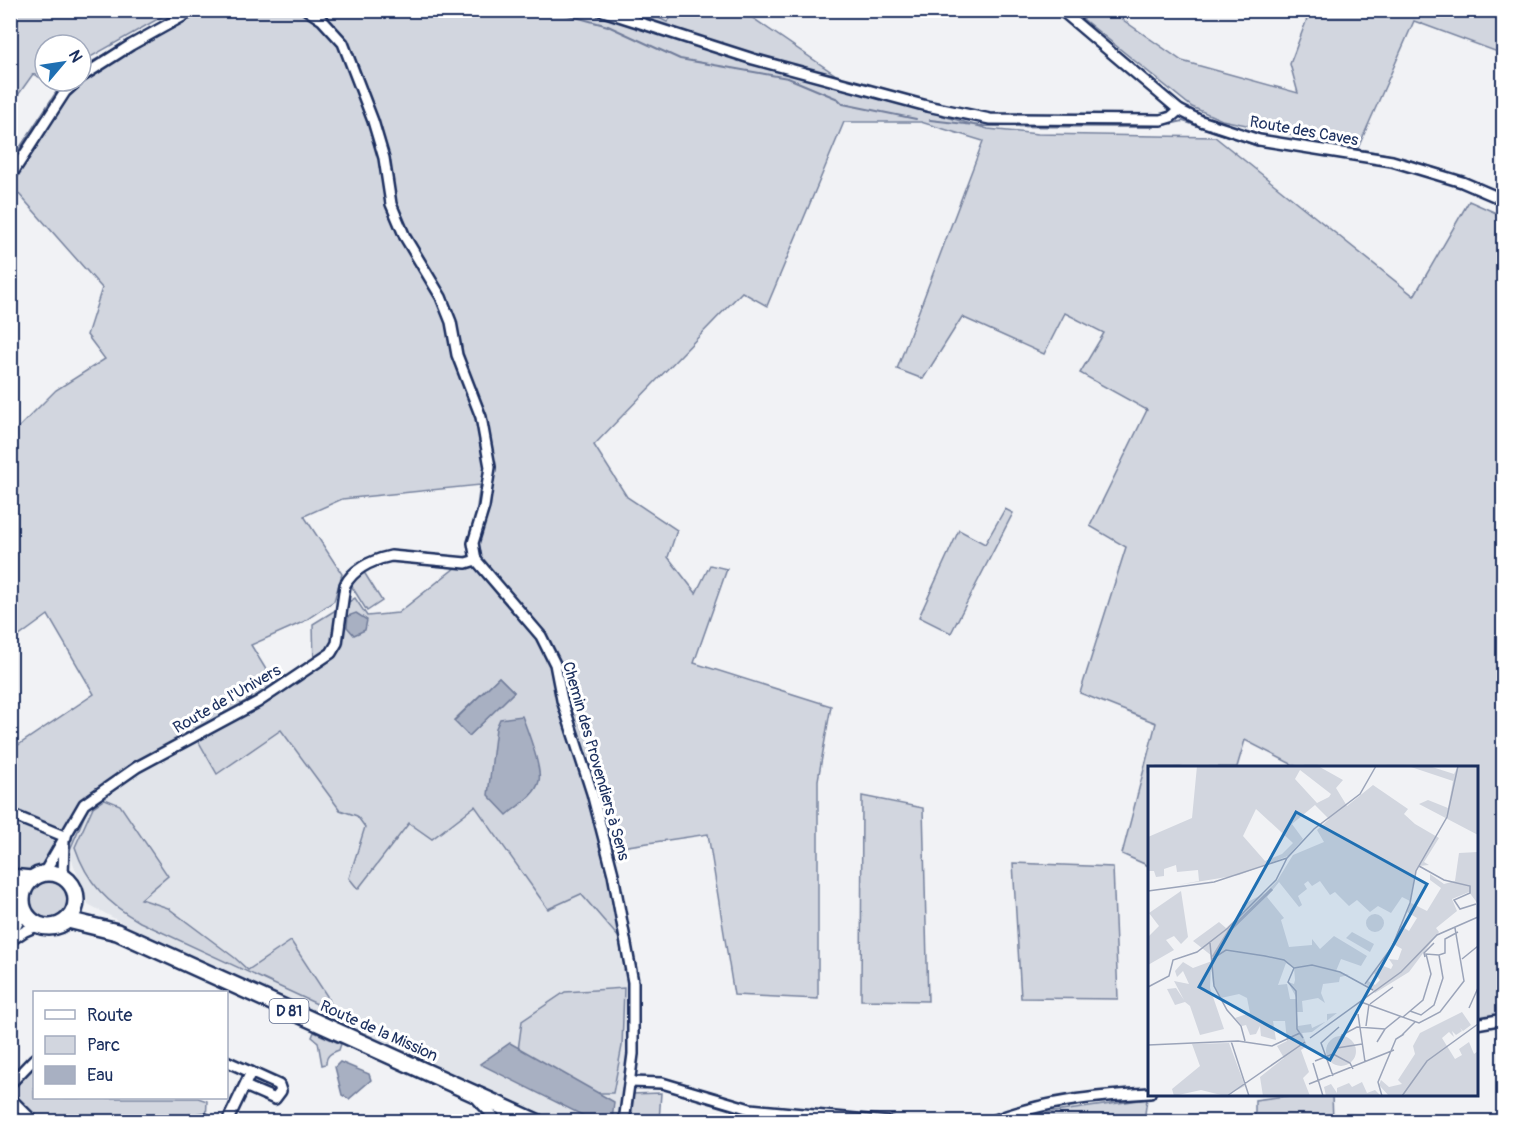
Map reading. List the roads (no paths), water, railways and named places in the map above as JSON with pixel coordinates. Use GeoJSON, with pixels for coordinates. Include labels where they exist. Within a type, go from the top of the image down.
{"type":"FeatureCollection","features":[{"type":"Feature","properties":{"kind":"main road"},"geometry":{"type":"LineString","coordinates":[[10,877],[50,873],[63,876],[74,887],[77,903],[75,909],[68,920],[54,927],[39,925],[28,917],[19,900],[25,888],[38,876]]}},
{"type":"Feature","properties":{"kind":"main road","name":"D 81"},"geometry":{"type":"LineString","coordinates":[[77,903],[117,932]]}},
{"type":"Feature","properties":{"kind":"main road","name":"D 81"},"geometry":{"type":"LineString","coordinates":[[68,920],[117,932]]}},
{"type":"Feature","properties":{"kind":"main road","name":"Route de la Mission"},"geometry":{"type":"LineString","coordinates":[[117,932],[462,1087],[496,1114]]}},
{"type":"Feature","properties":{"kind":"main road","name":"D 81"},"geometry":{"type":"LineString","coordinates":[[496,1114],[531,1119]]}},
{"type":"Feature","properties":{"kind":"street"},"geometry":{"type":"LineString","coordinates":[[93,69],[194,10]]}},
{"type":"Feature","properties":{"kind":"street"},"geometry":{"type":"LineString","coordinates":[[307,10],[322,20],[343,43],[373,121],[384,158],[391,204],[405,237],[441,297],[451,322],[457,355],[480,417],[490,467],[484,507],[473,543],[476,560]]}},
{"type":"Feature","properties":{"kind":"street"},"geometry":{"type":"LineString","coordinates":[[600,10],[753,59],[927,106],[990,119],[1161,120],[1171,117],[1179,110]]}},
{"type":"Feature","properties":{"kind":"street","name":"Route des Caves"},"geometry":{"type":"LineString","coordinates":[[1061,10],[1179,110],[1201,121],[1259,141],[1392,161],[1462,182],[1503,200]]}},
{"type":"Feature","properties":{"kind":"street"},"geometry":{"type":"LineString","coordinates":[[10,177],[64,93]]}},
{"type":"Feature","properties":{"kind":"street","name":"Route de l'Univers"},"geometry":{"type":"LineString","coordinates":[[38,876],[65,839],[84,804],[164,751],[258,702],[331,653],[336,644],[345,585],[349,578],[361,568],[380,558],[391,556],[448,562],[476,560]]}},
{"type":"Feature","properties":{"kind":"street","name":"Chemin des Provendiers à Sens"},"geometry":{"type":"LineString","coordinates":[[476,560],[541,636],[555,664],[562,700],[592,793],[608,854],[633,982],[630,1082],[624,1122]]}},
{"type":"Feature","properties":{"kind":"street"},"geometry":{"type":"LineString","coordinates":[[10,814],[65,839]]}},
{"type":"Feature","properties":{"kind":"street","name":"Route de l'Univers"},"geometry":{"type":"LineString","coordinates":[[63,876],[65,839]]}},
{"type":"Feature","properties":{"kind":"street"},"geometry":{"type":"LineString","coordinates":[[10,939],[19,900]]}},
{"type":"Feature","properties":{"kind":"street"},"geometry":{"type":"LineString","coordinates":[[10,939],[39,925]]}},
{"type":"Feature","properties":{"kind":"street"},"geometry":{"type":"LineString","coordinates":[[1478,1024],[1503,1019]]}},
{"type":"Feature","properties":{"kind":"street"},"geometry":{"type":"LineString","coordinates":[[10,1084],[33,1060]]}},
{"type":"Feature","properties":{"kind":"street"},"geometry":{"type":"LineString","coordinates":[[228,1062],[279,1085],[281,1091],[274,1099],[245,1086]]}},
{"type":"Feature","properties":{"kind":"street"},"geometry":{"type":"LineString","coordinates":[[227,1122],[251,1072]]}},
{"type":"Feature","properties":{"kind":"street"},"geometry":{"type":"LineString","coordinates":[[630,1082],[662,1083],[750,1108],[889,1122]]}},
{"type":"Feature","properties":{"kind":"street"},"geometry":{"type":"LineString","coordinates":[[990,1122],[1019,1110],[1059,1101],[1148,1093]]}},
{"type":"Feature","properties":{"kind":"street"},"geometry":{"type":"LineString","coordinates":[[10,1098],[34,1122]]}},
{"type":"Feature","properties":{"kind":"street"},"geometry":{"type":"LineString","coordinates":[[496,1114],[509,1122],[515,1118],[531,1119]]}},
{"type":"Feature","properties":{"kind":"street"},"geometry":{"type":"LineString","coordinates":[[181,1122],[208,1120]]}},
{"type":"Feature","properties":{"kind":"water"},"geometry":{"type":"Polygon","coordinates":[[[356,613],[367,620],[365,630],[354,635],[347,627],[348,616],[356,613]]]}},
{"type":"Feature","properties":{"kind":"water"},"geometry":{"type":"Polygon","coordinates":[[[499,677],[514,692],[469,736],[454,721],[499,677]]]}},
{"type":"Feature","properties":{"kind":"water"},"geometry":{"type":"Polygon","coordinates":[[[522,716],[536,759],[539,781],[530,796],[507,815],[488,795],[496,728],[500,719],[522,716]]]}},
{"type":"Feature","properties":{"kind":"water"},"geometry":{"type":"Polygon","coordinates":[[[510,1043],[614,1102],[612,1121],[594,1121],[480,1064],[510,1043]]]}},
{"type":"Feature","properties":{"kind":"water"},"geometry":{"type":"Polygon","coordinates":[[[340,1062],[369,1074],[371,1080],[349,1099],[342,1095],[335,1067],[340,1062]]]}},
{"type":"Feature","properties":{"kind":"waterway"},"geometry":{"type":"LineString","coordinates":[[93,61],[183,10]]}},
{"type":"Feature","properties":{"kind":"waterway"},"geometry":{"type":"LineString","coordinates":[[550,10],[608,26],[680,59],[788,78],[838,99],[843,104],[916,119]]}},
{"type":"Feature","properties":{"kind":"waterway"},"geometry":{"type":"LineString","coordinates":[[10,163],[56,93]]}},
{"type":"Feature","properties":{"kind":"waterway"},"geometry":{"type":"LineString","coordinates":[[930,120],[983,126],[1153,127]]}},
{"type":"Feature","properties":{"kind":"waterway"},"geometry":{"type":"LineString","coordinates":[[1165,125],[1183,121],[1231,137]]}},
{"type":"Feature","properties":{"kind":"waterway"},"geometry":{"type":"LineString","coordinates":[[1241,140],[1257,146],[1269,146]]}},
{"type":"Feature","properties":{"kind":"waterway"},"geometry":{"type":"LineString","coordinates":[[1337,148],[1401,157],[1462,178]]}}]}
